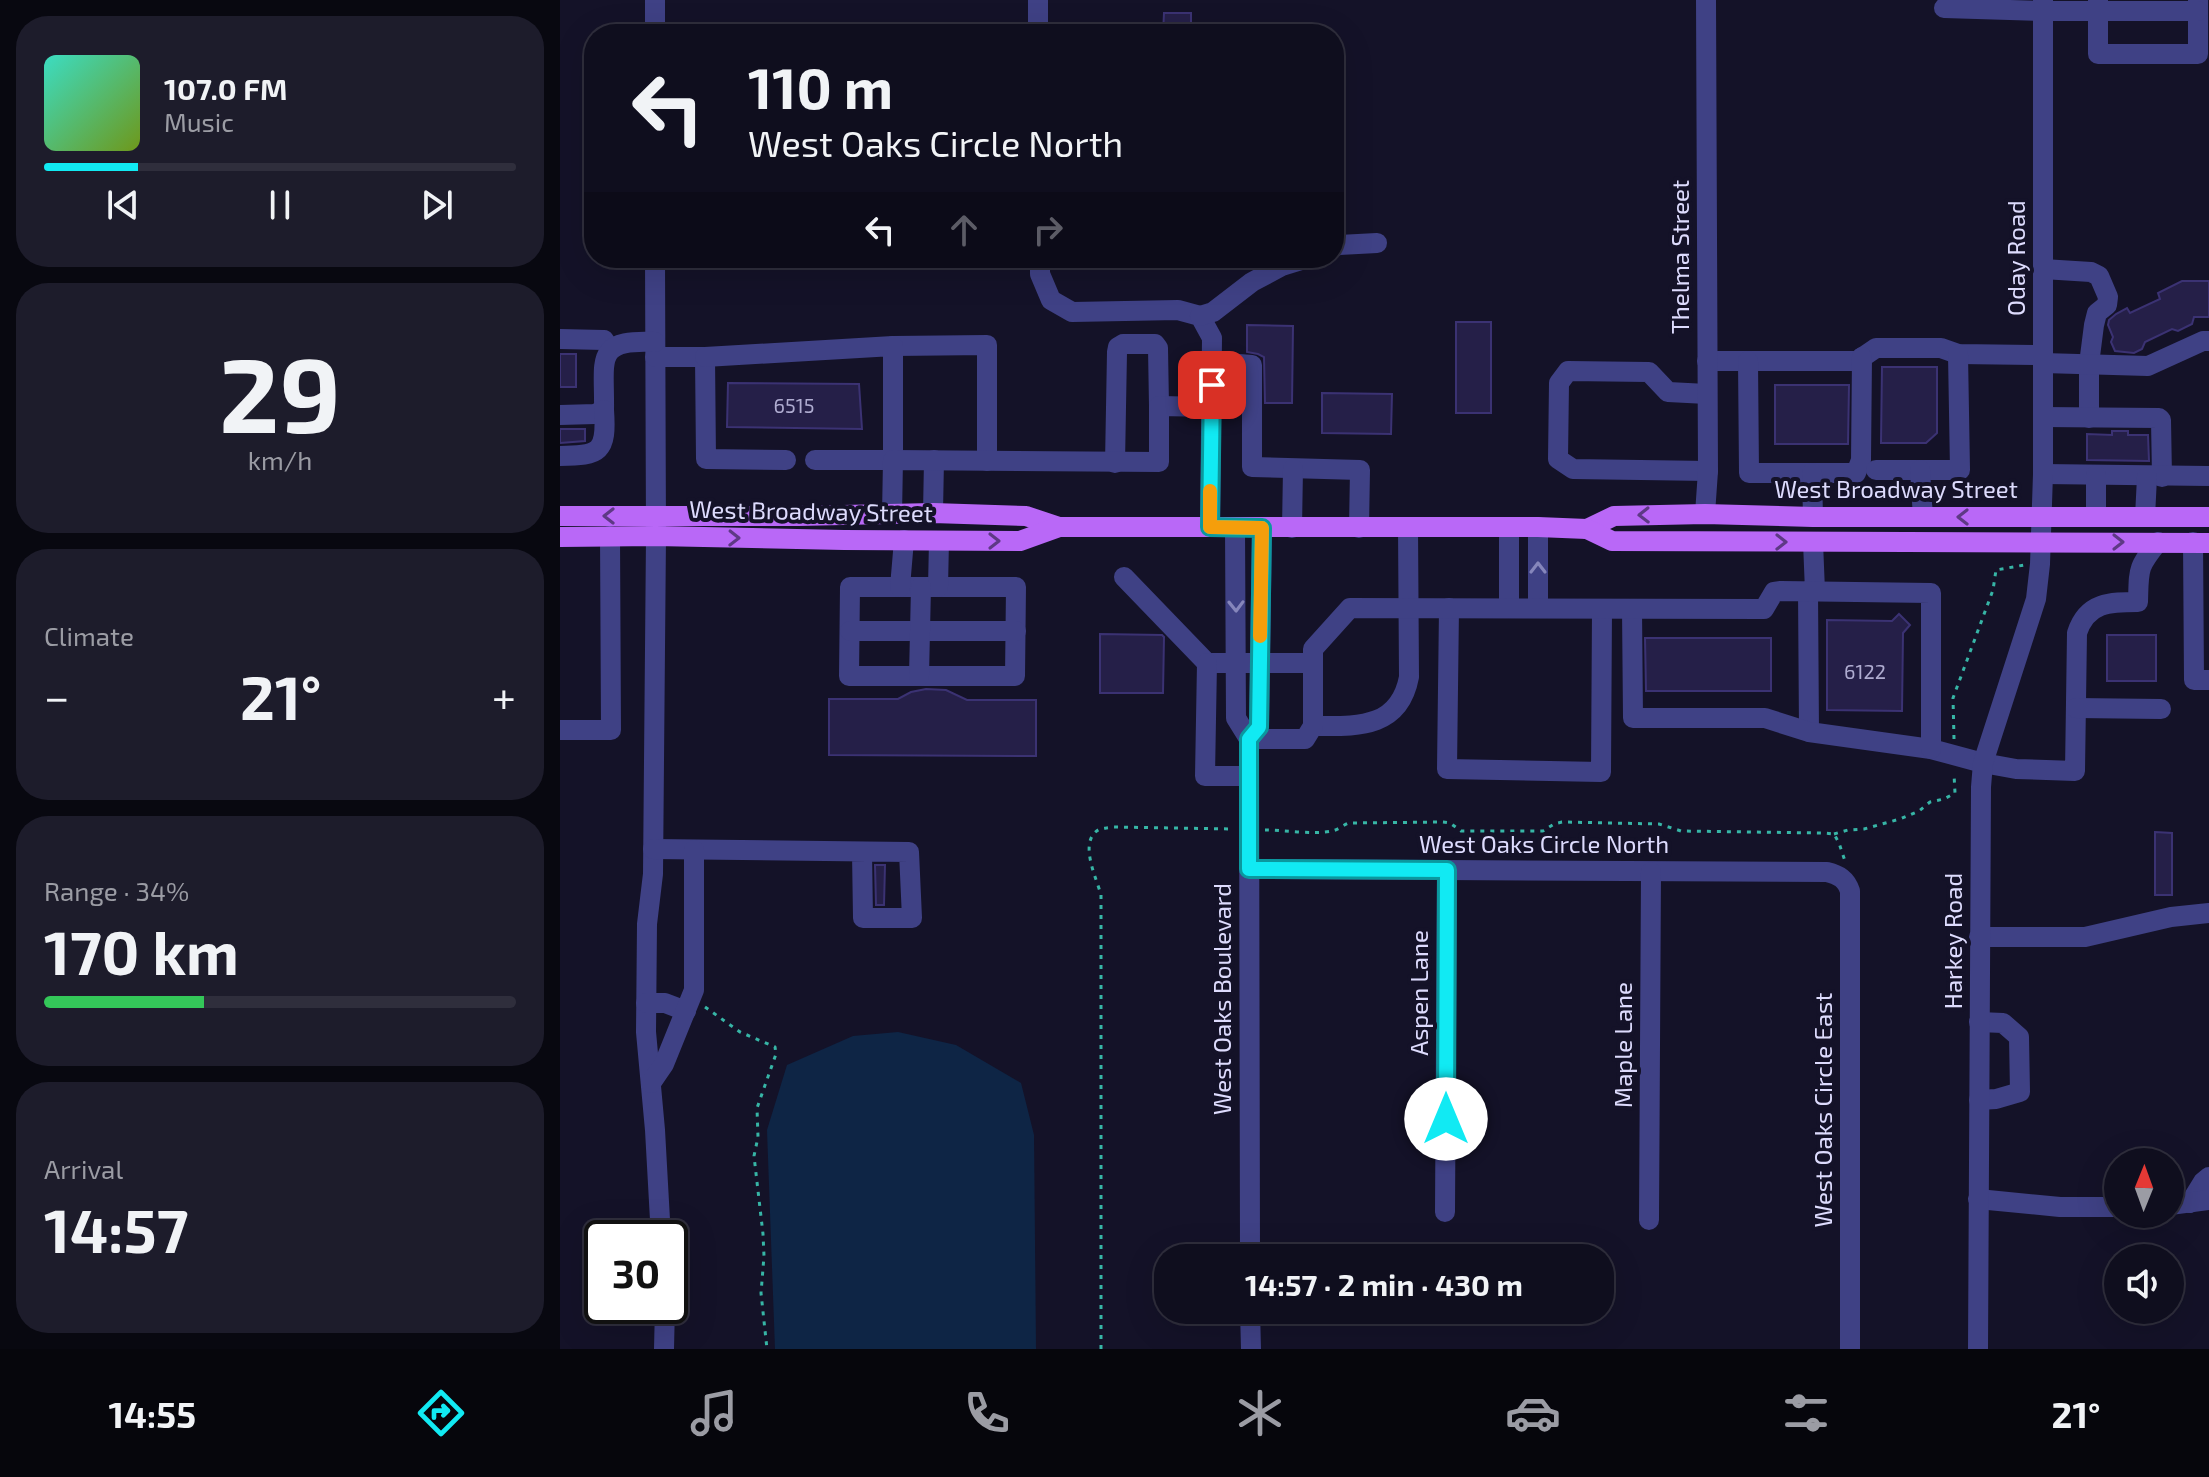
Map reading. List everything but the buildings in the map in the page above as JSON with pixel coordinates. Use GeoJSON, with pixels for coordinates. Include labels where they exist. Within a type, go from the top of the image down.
{"type":"FeatureCollection","features":[{"type":"Feature","properties":{"kind":"main road","name":"West Broadway Street"},"geometry":{"type":"LineString","coordinates":[[561,522],[610,536],[656,525],[933,513],[1026,516],[1059,527],[1587,529],[1612,541],[2201,542]]}},
{"type":"Feature","properties":{"kind":"main road"},"geometry":{"type":"LineString","coordinates":[[844,540],[865,530],[897,527],[933,513]]}},
{"type":"Feature","properties":{"kind":"main road","name":"West Broadway Street"},"geometry":{"type":"LineString","coordinates":[[1587,529],[1614,516],[1705,514],[2209,517]]}},
{"type":"Feature","properties":{"kind":"main road"},"geometry":{"type":"LineString","coordinates":[[904,540],[930,529],[982,525],[994,515]]}},
{"type":"Feature","properties":{"kind":"main road","name":"West Broadway Street"},"geometry":{"type":"LineString","coordinates":[[561,522],[656,525],[844,540],[939,541],[1020,541],[1059,527]]}},
{"type":"Feature","properties":{"kind":"street"},"geometry":{"type":"LineString","coordinates":[[655,0],[655,24]]}},
{"type":"Feature","properties":{"kind":"street"},"geometry":{"type":"LineString","coordinates":[[1038,0],[1038,24]]}},
{"type":"Feature","properties":{"kind":"street","name":"Thelma Street"},"geometry":{"type":"LineString","coordinates":[[1705,514],[1708,471],[1706,0]]}},
{"type":"Feature","properties":{"kind":"street"},"geometry":{"type":"LineString","coordinates":[[1944,8],[2043,6],[2198,5],[2198,54],[2098,54],[2098,6]]}},
{"type":"Feature","properties":{"kind":"street","name":"Oday Road"},"geometry":{"type":"LineString","coordinates":[[2040,542],[2043,474],[2043,6]]}},
{"type":"Feature","properties":{"kind":"street"},"geometry":{"type":"LineString","coordinates":[[1344,245],[1377,243]]}},
{"type":"Feature","properties":{"kind":"street"},"geometry":{"type":"LineString","coordinates":[[655,268],[653,874],[647,924],[646,1032],[660,1220]]}},
{"type":"Feature","properties":{"kind":"street"},"geometry":{"type":"LineString","coordinates":[[1040,268],[1051,300],[1072,312],[1178,310],[1200,316],[1213,312],[1252,282],[1278,268]]}},
{"type":"Feature","properties":{"kind":"street"},"geometry":{"type":"LineString","coordinates":[[2043,269],[2091,272],[2099,276],[2108,297],[2107,305],[2097,313],[2089,364],[2089,418]]}},
{"type":"Feature","properties":{"kind":"street"},"geometry":{"type":"LineString","coordinates":[[1200,316],[1212,338],[1210,527]]}},
{"type":"Feature","properties":{"kind":"street"},"geometry":{"type":"LineString","coordinates":[[560,339],[604,340],[610,349]]}},
{"type":"Feature","properties":{"kind":"street"},"geometry":{"type":"LineString","coordinates":[[1707,361],[1857,361],[1876,348],[1941,348],[1958,354],[2148,366],[2209,341]]}},
{"type":"Feature","properties":{"kind":"street"},"geometry":{"type":"LineString","coordinates":[[560,456],[592,455],[604,440],[605,358],[610,349],[624,343],[705,357],[893,346],[987,345],[987,461]]}},
{"type":"Feature","properties":{"kind":"street"},"geometry":{"type":"LineString","coordinates":[[815,460],[1115,463],[1159,462],[1158,348],[1155,344],[1123,344],[1118,347],[1115,463]]}},
{"type":"Feature","properties":{"kind":"street"},"geometry":{"type":"LineString","coordinates":[[892,515],[893,346]]}},
{"type":"Feature","properties":{"kind":"street"},"geometry":{"type":"LineString","coordinates":[[1876,470],[1960,470],[1958,354]]}},
{"type":"Feature","properties":{"kind":"street"},"geometry":{"type":"LineString","coordinates":[[705,357],[706,459],[786,460]]}},
{"type":"Feature","properties":{"kind":"street"},"geometry":{"type":"LineString","coordinates":[[1748,361],[1749,473],[1856,473],[1861,460],[1862,357]]}},
{"type":"Feature","properties":{"kind":"street"},"geometry":{"type":"LineString","coordinates":[[1212,362],[1252,365],[1252,467],[1360,470],[1359,528]]}},
{"type":"Feature","properties":{"kind":"street"},"geometry":{"type":"LineString","coordinates":[[1707,394],[1668,392],[1649,372],[1568,371],[1559,383],[1558,459],[1573,469],[1708,471]]}},
{"type":"Feature","properties":{"kind":"street"},"geometry":{"type":"LineString","coordinates":[[1159,406],[1211,407]]}},
{"type":"Feature","properties":{"kind":"street"},"geometry":{"type":"LineString","coordinates":[[560,415],[595,414],[604,410]]}},
{"type":"Feature","properties":{"kind":"street"},"geometry":{"type":"LineString","coordinates":[[2043,417],[2159,418],[2155,477],[2145,517]]}},
{"type":"Feature","properties":{"kind":"street"},"geometry":{"type":"LineString","coordinates":[[933,513],[934,460]]}},
{"type":"Feature","properties":{"kind":"street"},"geometry":{"type":"LineString","coordinates":[[1292,528],[1293,469]]}},
{"type":"Feature","properties":{"kind":"street"},"geometry":{"type":"LineString","coordinates":[[1920,470],[1923,517]]}},
{"type":"Feature","properties":{"kind":"street"},"geometry":{"type":"LineString","coordinates":[[1812,473],[1813,517]]}},
{"type":"Feature","properties":{"kind":"street"},"geometry":{"type":"LineString","coordinates":[[2043,474],[2209,476]]}},
{"type":"Feature","properties":{"kind":"street"},"geometry":{"type":"LineString","coordinates":[[2096,475],[2096,517]]}},
{"type":"Feature","properties":{"kind":"street"},"geometry":{"type":"LineString","coordinates":[[1313,726],[1372,723],[1392,711],[1406,692],[1409,677],[1408,527]]}},
{"type":"Feature","properties":{"kind":"street"},"geometry":{"type":"LineString","coordinates":[[1509,527],[1509,608]]}},
{"type":"Feature","properties":{"kind":"street"},"geometry":{"type":"LineString","coordinates":[[1538,527],[1538,608]]}},
{"type":"Feature","properties":{"kind":"street","name":"West Oaks Boulevard"},"geometry":{"type":"LineString","coordinates":[[1235,528],[1236,718],[1249,739],[1250,1244]]}},
{"type":"Feature","properties":{"kind":"street","name":"West Oaks Boulevard"},"geometry":{"type":"LineString","coordinates":[[1249,739],[1259,727],[1262,528]]}},
{"type":"Feature","properties":{"kind":"street"},"geometry":{"type":"LineString","coordinates":[[560,730],[611,730],[610,536]]}},
{"type":"Feature","properties":{"kind":"street"},"geometry":{"type":"LineString","coordinates":[[904,540],[920,587],[919,676]]}},
{"type":"Feature","properties":{"kind":"street"},"geometry":{"type":"LineString","coordinates":[[920,587],[939,541]]}},
{"type":"Feature","properties":{"kind":"street"},"geometry":{"type":"LineString","coordinates":[[1809,732],[1813,542]]}},
{"type":"Feature","properties":{"kind":"street","name":"Harkey Road"},"geometry":{"type":"LineString","coordinates":[[1978,1349],[1981,787],[1983,763],[2036,599],[2040,542]]}},
{"type":"Feature","properties":{"kind":"street"},"geometry":{"type":"LineString","coordinates":[[1632,609],[1633,718],[1765,718],[1809,732],[1931,749],[2016,769],[2075,771],[2077,633],[2081,623],[2101,605],[2138,602],[2139,569],[2158,542]]}},
{"type":"Feature","properties":{"kind":"street"},"geometry":{"type":"LineString","coordinates":[[2201,542],[2202,598],[2194,680],[2209,680]]}},
{"type":"Feature","properties":{"kind":"street"},"geometry":{"type":"LineString","coordinates":[[1124,577],[1207,663],[1313,663]]}},
{"type":"Feature","properties":{"kind":"street"},"geometry":{"type":"LineString","coordinates":[[850,587],[1016,587],[1016,631],[1015,676],[849,676],[850,587]]}},
{"type":"Feature","properties":{"kind":"street"},"geometry":{"type":"LineString","coordinates":[[1249,739],[1305,739],[1313,726],[1313,649],[1350,608],[1764,609],[1774,592],[1811,591],[1931,593],[1931,749]]}},
{"type":"Feature","properties":{"kind":"street"},"geometry":{"type":"LineString","coordinates":[[1449,608],[1447,769],[1601,772],[1602,609]]}},
{"type":"Feature","properties":{"kind":"street"},"geometry":{"type":"LineString","coordinates":[[850,631],[1016,631]]}},
{"type":"Feature","properties":{"kind":"street"},"geometry":{"type":"LineString","coordinates":[[1207,663],[1205,776],[1248,776]]}},
{"type":"Feature","properties":{"kind":"street"},"geometry":{"type":"LineString","coordinates":[[2076,708],[2161,709]]}},
{"type":"Feature","properties":{"kind":"street"},"geometry":{"type":"LineString","coordinates":[[653,849],[862,852]]}},
{"type":"Feature","properties":{"kind":"street"},"geometry":{"type":"LineString","coordinates":[[651,1083],[664,1064],[694,990],[694,850]]}},
{"type":"Feature","properties":{"kind":"street","name":"West Oaks Circle North"},"geometry":{"type":"LineString","coordinates":[[1249,869],[1827,872],[1838,875]]}},
{"type":"Feature","properties":{"kind":"street","name":"Aspen Lane"},"geometry":{"type":"LineString","coordinates":[[1445,1212],[1447,870]]}},
{"type":"Feature","properties":{"kind":"street","name":"Maple Lane"},"geometry":{"type":"LineString","coordinates":[[1649,1220],[1651,872]]}},
{"type":"Feature","properties":{"kind":"street","name":"West Oaks Circle East"},"geometry":{"type":"LineString","coordinates":[[1838,875],[1850,891],[1850,1349]]}},
{"type":"Feature","properties":{"kind":"street"},"geometry":{"type":"LineString","coordinates":[[1979,937],[2085,937],[2171,917],[2209,913]]}},
{"type":"Feature","properties":{"kind":"street"},"geometry":{"type":"LineString","coordinates":[[646,1003],[689,1005]]}},
{"type":"Feature","properties":{"kind":"street"},"geometry":{"type":"LineString","coordinates":[[1979,1022],[2003,1023],[2019,1037],[2021,1068],[2020,1092],[1979,1100]]}},
{"type":"Feature","properties":{"kind":"street"},"geometry":{"type":"LineString","coordinates":[[2190,1203],[2209,1177]]}},
{"type":"Feature","properties":{"kind":"street"},"geometry":{"type":"LineString","coordinates":[[1978,1199],[2060,1207],[2104,1207]]}},
{"type":"Feature","properties":{"kind":"street"},"geometry":{"type":"LineString","coordinates":[[664,1349],[665,1324]]}},
{"type":"Feature","properties":{"kind":"street"},"geometry":{"type":"LineString","coordinates":[[1250,1324],[1251,1349]]}},
{"type":"Feature","properties":{"kind":"path"},"geometry":{"type":"LineString","coordinates":[[1101,1349],[1101,895],[1092,870],[1090,844],[1092,836],[1100,829],[1324,832],[1335,831],[1349,823],[1443,822],[1461,831],[1543,831],[1562,822],[1659,824],[1681,831],[1823,833],[1834,834],[1845,859],[1838,875]]}},
{"type":"Feature","properties":{"kind":"path"},"geometry":{"type":"LineString","coordinates":[[689,1005],[775,1047],[776,1054],[757,1108],[758,1137],[754,1156],[763,1234],[761,1293],[767,1349]]}},
{"type":"Feature","properties":{"kind":"water"},"geometry":{"type":"Polygon","coordinates":[[[898,1032],[956,1045],[1021,1083],[1034,1135],[1036,1349],[775,1349],[767,1130],[787,1065],[853,1036],[898,1032]]]}},
{"type":"Feature","properties":{"kind":"slow traffic"},"geometry":{"type":"LineString","coordinates":[[1210,491],[1210,527],[1262,528],[1260,636]]}},
{"type":"Feature","properties":{"kind":"route"},"geometry":{"type":"LineString","coordinates":[[1212,385],[1210,527],[1262,528],[1259,727],[1249,739],[1249,869],[1447,870],[1446,1119]]}}]}
